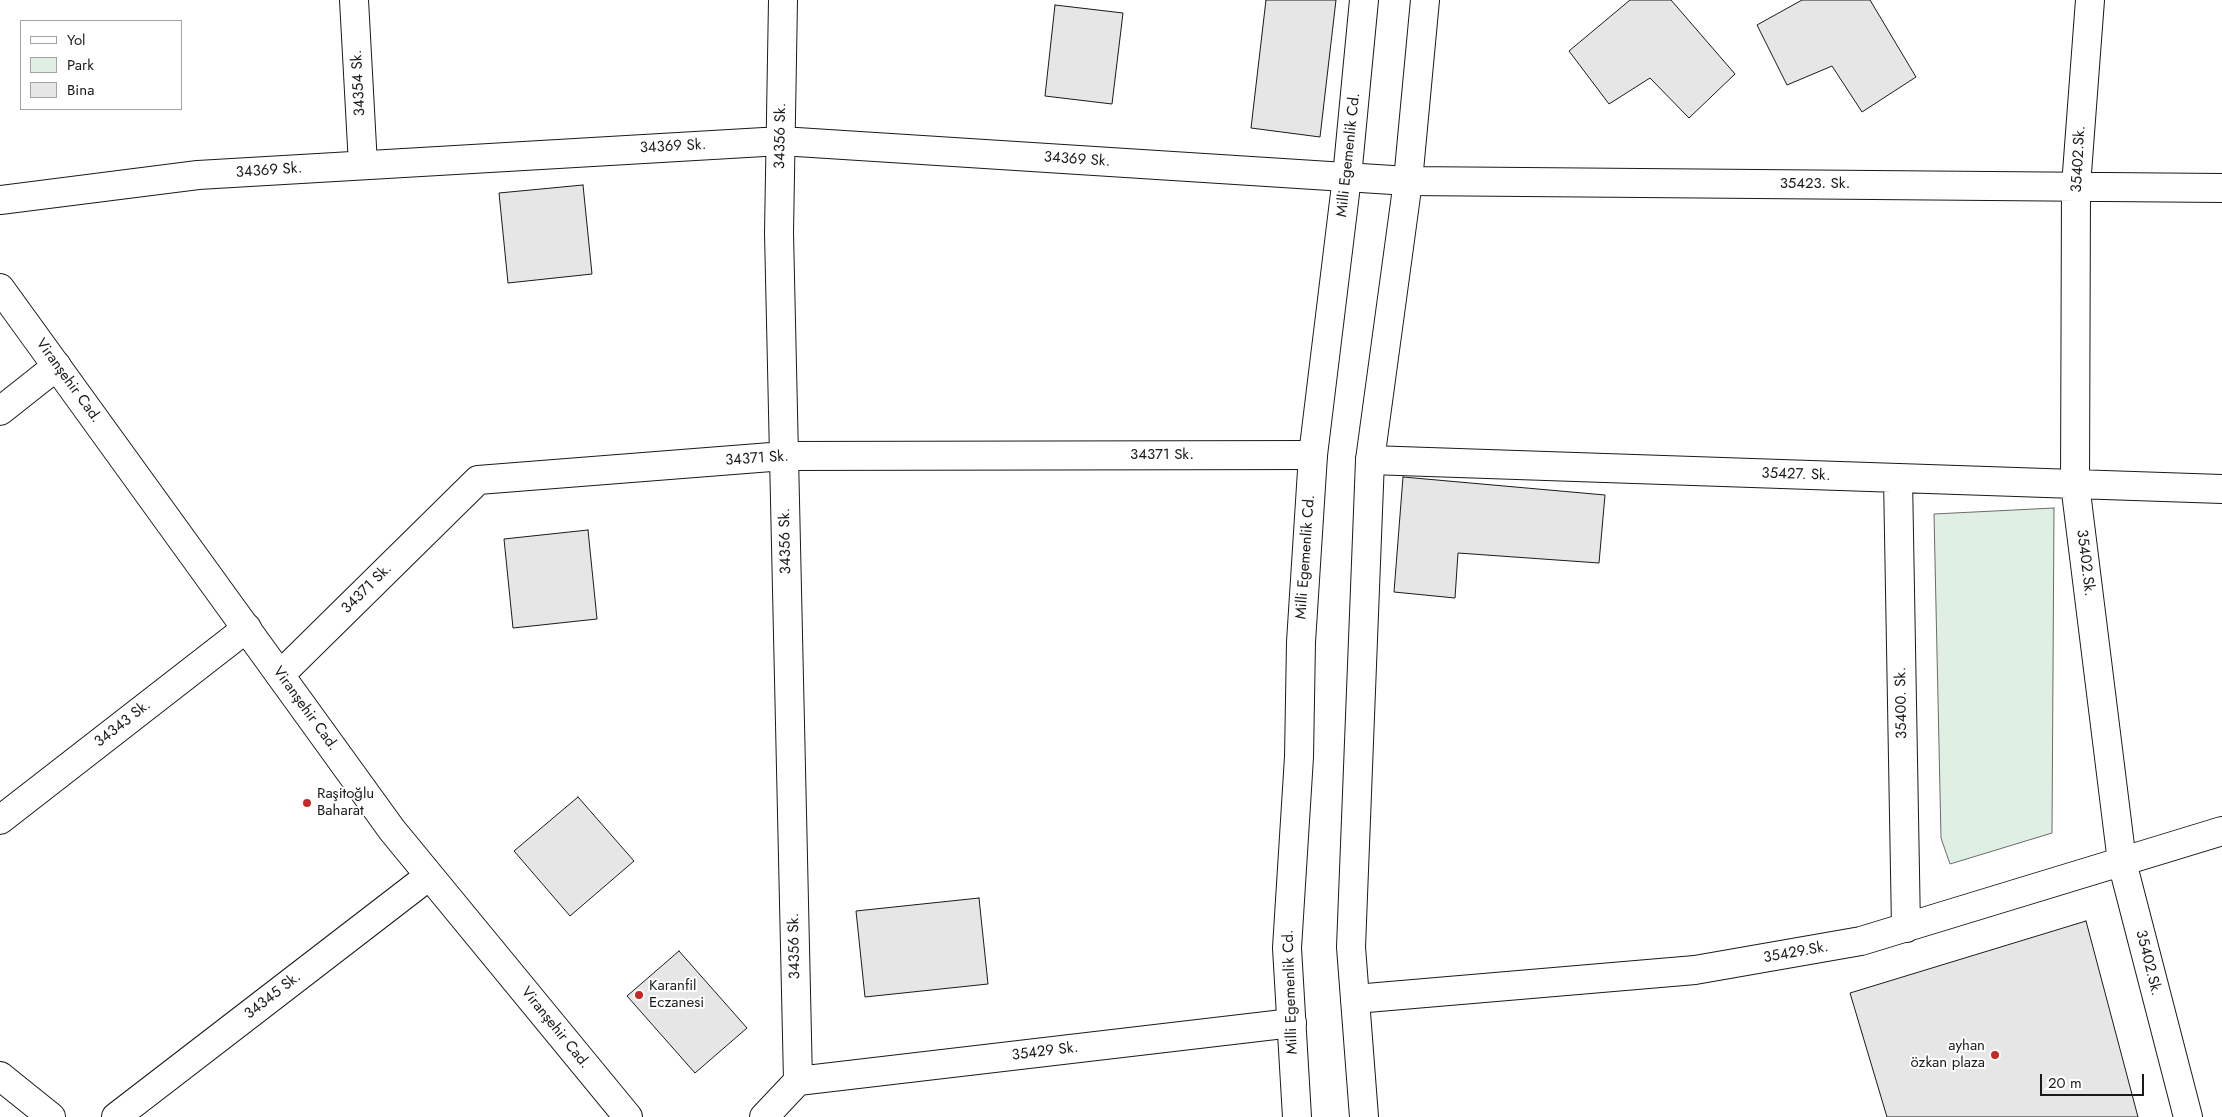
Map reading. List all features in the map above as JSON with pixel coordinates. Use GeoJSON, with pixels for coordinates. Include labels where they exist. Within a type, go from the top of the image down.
{"type":"FeatureCollection","features":[{"type":"Feature","properties":{"kind":"street","name":"34354 Sk."},"geometry":{"type":"LineString","coordinates":[[354,0],[363,165]]}},
{"type":"Feature","properties":{"kind":"street","name":"34356 Sk."},"geometry":{"type":"LineString","coordinates":[[783,0],[779,232],[798,1082]]}},
{"type":"Feature","properties":{"kind":"street","name":"Milli Egemenlik Cd."},"geometry":{"type":"LineString","coordinates":[[1297,1117],[1287,948],[1300,757],[1301,642],[1313,455],[1347,177],[1364,0]]}},
{"type":"Feature","properties":{"kind":"street"},"geometry":{"type":"LineString","coordinates":[[1364,1117],[1351,947],[1370,460],[1408,181],[1425,0]]}},
{"type":"Feature","properties":{"kind":"street","name":"35402.Sk."},"geometry":{"type":"LineString","coordinates":[[2090,0],[2076,186],[2075,484],[2122,862],[2188,1117]]}},
{"type":"Feature","properties":{"kind":"street","name":"34369 Sk."},"geometry":{"type":"LineString","coordinates":[[0,200],[198,175],[780,140],[1408,181]]}},
{"type":"Feature","properties":{"kind":"street","name":"35423. Sk."},"geometry":{"type":"LineString","coordinates":[[1408,181],[2222,188]]}},
{"type":"Feature","properties":{"kind":"street","name":"Viranşehir Cad."},"geometry":{"type":"LineString","coordinates":[[0,288],[392,830],[628,1117]]}},
{"type":"Feature","properties":{"kind":"street"},"geometry":{"type":"LineString","coordinates":[[0,411],[57,366]]}},
{"type":"Feature","properties":{"kind":"street","name":"34371 Sk."},"geometry":{"type":"LineString","coordinates":[[280,675],[478,480],[784,456],[1313,455]]}},
{"type":"Feature","properties":{"kind":"street","name":"35427. Sk."},"geometry":{"type":"LineString","coordinates":[[1370,460],[2222,489]]}},
{"type":"Feature","properties":{"kind":"street","name":"35400. Sk."},"geometry":{"type":"LineString","coordinates":[[1898,478],[1906,928]]}},
{"type":"Feature","properties":{"kind":"street","name":"34343 Sk."},"geometry":{"type":"LineString","coordinates":[[0,820],[247,628]]}},
{"type":"Feature","properties":{"kind":"street","name":"35429.Sk."},"geometry":{"type":"LineString","coordinates":[[1355,1000],[1695,970],[1861,941],[2222,831]]}},
{"type":"Feature","properties":{"kind":"street","name":"34345 Sk."},"geometry":{"type":"LineString","coordinates":[[116,1117],[430,876]]}},
{"type":"Feature","properties":{"kind":"street","name":"35429 Sk."},"geometry":{"type":"LineString","coordinates":[[798,1082],[1292,1023]]}},
{"type":"Feature","properties":{"kind":"street"},"geometry":{"type":"LineString","coordinates":[[0,1076],[51,1117]]}},
{"type":"Feature","properties":{"kind":"street"},"geometry":{"type":"LineString","coordinates":[[764,1117],[798,1082]]}},
{"type":"Feature","properties":{"kind":"green space"},"geometry":{"type":"Polygon","coordinates":[[[2054,508],[2052,833],[1950,864],[1941,838],[1934,514],[2054,508]]]}},
{"type":"Feature","properties":{"kind":"building"},"geometry":{"type":"Polygon","coordinates":[[[1266,0],[1336,0],[1320,137],[1251,128],[1266,0]]]}},
{"type":"Feature","properties":{"kind":"building"},"geometry":{"type":"Polygon","coordinates":[[[1630,0],[1671,0],[1735,74],[1689,118],[1650,78],[1609,104],[1569,51],[1630,0]]]}},
{"type":"Feature","properties":{"kind":"building"},"geometry":{"type":"Polygon","coordinates":[[[1802,0],[1870,0],[1916,77],[1862,112],[1832,66],[1787,85],[1757,25],[1802,0]]]}},
{"type":"Feature","properties":{"kind":"building"},"geometry":{"type":"Polygon","coordinates":[[[1055,5],[1123,13],[1112,104],[1045,96],[1055,5]]]}},
{"type":"Feature","properties":{"kind":"building"},"geometry":{"type":"Polygon","coordinates":[[[583,185],[592,274],[508,283],[499,193],[583,185]]]}},
{"type":"Feature","properties":{"kind":"building"},"geometry":{"type":"Polygon","coordinates":[[[1403,477],[1605,495],[1599,563],[1458,553],[1455,598],[1394,592],[1403,477]]]}},
{"type":"Feature","properties":{"kind":"building"},"geometry":{"type":"Polygon","coordinates":[[[588,530],[597,619],[513,628],[504,539],[588,530]]]}},
{"type":"Feature","properties":{"kind":"building"},"geometry":{"type":"Polygon","coordinates":[[[578,797],[634,861],[570,916],[514,851],[578,797]]]}},
{"type":"Feature","properties":{"kind":"building"},"geometry":{"type":"Polygon","coordinates":[[[979,898],[988,984],[865,997],[856,911],[979,898]]]}},
{"type":"Feature","properties":{"kind":"building","name":"ayhan özkan plaza"},"geometry":{"type":"Polygon","coordinates":[[[2086,921],[2138,1117],[1887,1117],[1850,993],[2086,921]]]}},
{"type":"Feature","properties":{"kind":"building"},"geometry":{"type":"Polygon","coordinates":[[[679,951],[747,1028],[695,1073],[627,996],[679,951]]]}},
{"type":"Feature","properties":{"kind":"place","name":"Raşitoğlu Baharat"},"geometry":{"type":"Point","coordinates":[307,803]}},
{"type":"Feature","properties":{"kind":"place","name":"Karanfil Eczanesi"},"geometry":{"type":"Point","coordinates":[639,995]}},
{"type":"Feature","properties":{"kind":"place","name":"ayhan özkan plaza"},"geometry":{"type":"Point","coordinates":[1995,1055]}}]}
